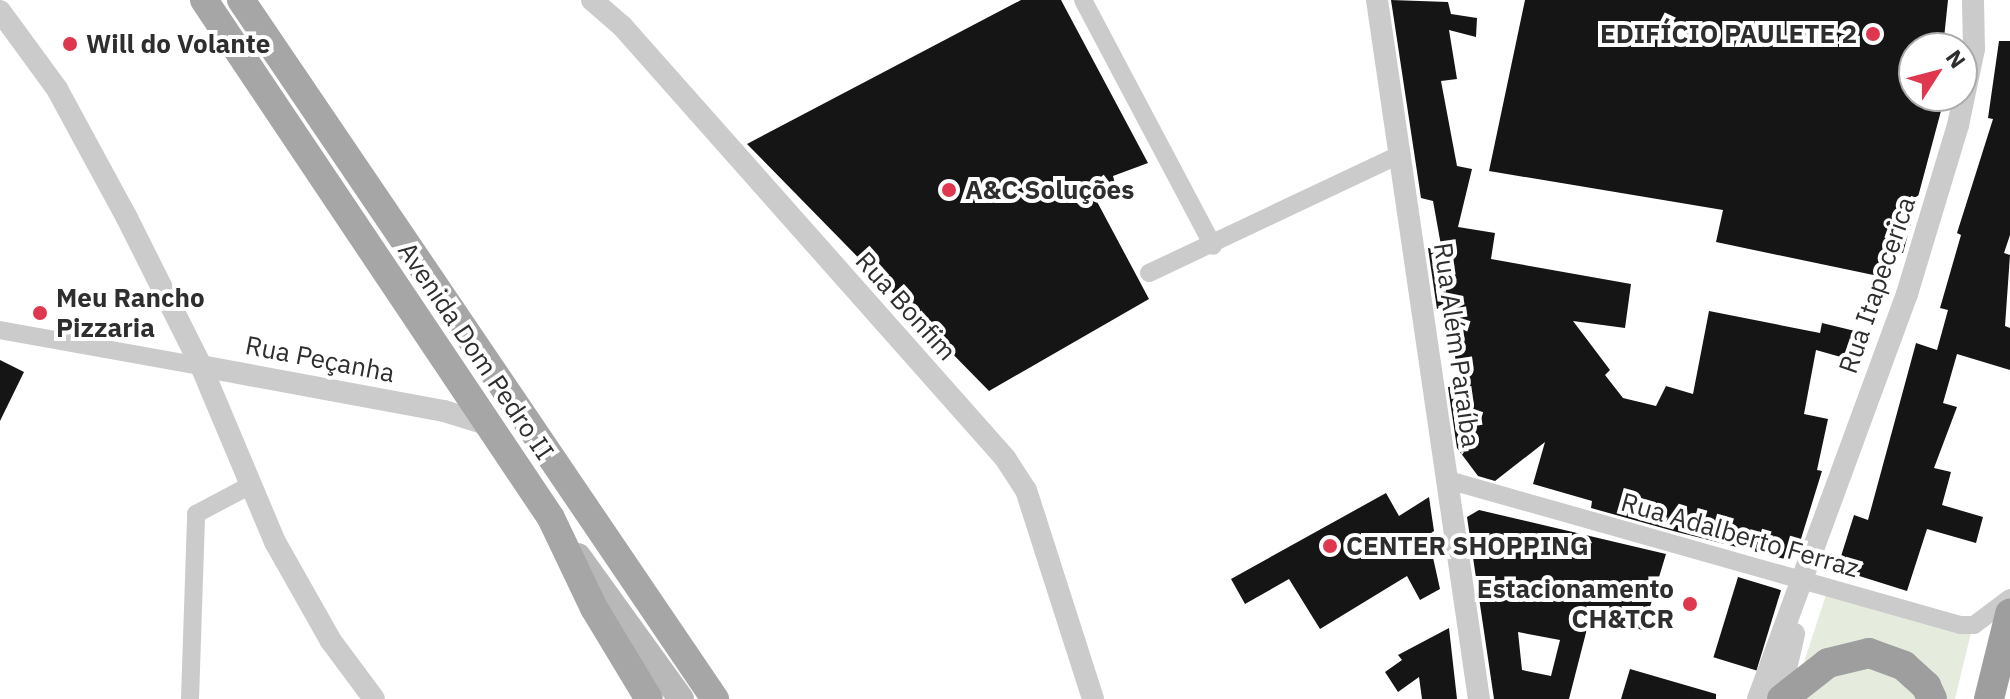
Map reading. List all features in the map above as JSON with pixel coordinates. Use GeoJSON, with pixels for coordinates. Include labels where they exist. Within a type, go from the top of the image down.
{"type":"FeatureCollection","features":[{"type":"Feature","properties":{"kind":"highway"},"geometry":{"type":"LineString","coordinates":[[1989,699],[2010,614]]}},
{"type":"Feature","properties":{"kind":"highway"},"geometry":{"type":"LineString","coordinates":[[1781,699],[1828,663],[1869,653],[1904,666],[1926,686],[1932,699]]}},
{"type":"Feature","properties":{"kind":"main road","name":"Avenida Dom Pedro II"},"geometry":{"type":"LineString","coordinates":[[204,0],[486,424],[681,699]]}},
{"type":"Feature","properties":{"kind":"main road","name":"Avenida Dom Pedro II"},"geometry":{"type":"LineString","coordinates":[[241,0],[715,699]]}},
{"type":"Feature","properties":{"kind":"main road"},"geometry":{"type":"LineString","coordinates":[[551,518],[594,608],[649,699]]}},
{"type":"Feature","properties":{"kind":"street","name":"Rua Bonfim"},"geometry":{"type":"LineString","coordinates":[[592,0],[622,26],[1005,458],[1026,490],[1093,699]]}},
{"type":"Feature","properties":{"kind":"street"},"geometry":{"type":"LineString","coordinates":[[1083,0],[1213,246]]}},
{"type":"Feature","properties":{"kind":"street","name":"Rua Além Paraíba"},"geometry":{"type":"LineString","coordinates":[[1377,0],[1479,699]]}},
{"type":"Feature","properties":{"kind":"street","name":"Rua Itapecerica"},"geometry":{"type":"LineString","coordinates":[[1758,699],[1907,294],[1954,138],[1974,49],[1973,0]]}},
{"type":"Feature","properties":{"kind":"street"},"geometry":{"type":"LineString","coordinates":[[0,11],[57,89],[201,366],[275,542],[331,641],[374,699]]}},
{"type":"Feature","properties":{"kind":"street"},"geometry":{"type":"LineString","coordinates":[[1149,273],[1213,246],[1401,154]]}},
{"type":"Feature","properties":{"kind":"street","name":"Rua Peçanha"},"geometry":{"type":"LineString","coordinates":[[0,330],[444,411],[486,424]]}},
{"type":"Feature","properties":{"kind":"street","name":"Rua Adalberto Ferraz"},"geometry":{"type":"LineString","coordinates":[[1448,480],[1960,625],[1974,625],[2010,598]]}},
{"type":"Feature","properties":{"kind":"street"},"geometry":{"type":"LineString","coordinates":[[190,699],[196,514],[251,485]]}},
{"type":"Feature","properties":{"kind":"street","name":"Rua Itapecerica"},"geometry":{"type":"LineString","coordinates":[[1781,699],[1802,580]]}},
{"type":"Feature","properties":{"kind":"shaded area"},"geometry":{"type":"Polygon","coordinates":[[[1827,592],[1971,633],[1955,699],[1941,699],[1920,664],[1804,662],[1827,592]]]}},
{"type":"Feature","properties":{"kind":"shaded area"},"geometry":{"type":"Polygon","coordinates":[[[1844,667],[1889,667],[1924,699],[1803,699],[1844,667]]]}},
{"type":"Feature","properties":{"kind":"building","name":"A&C Soluções"},"geometry":{"type":"Polygon","coordinates":[[[1021,0],[1061,0],[1148,163],[1113,176],[1115,184],[1094,196],[1149,299],[989,391],[747,144],[1021,0]]]}},
{"type":"Feature","properties":{"kind":"building"},"geometry":{"type":"Polygon","coordinates":[[[1391,0],[1448,2],[1451,14],[1477,18],[1476,37],[1449,30],[1457,79],[1441,81],[1457,166],[1472,169],[1458,227],[1495,233],[1491,259],[1631,284],[1625,328],[1573,321],[1610,370],[1605,375],[1623,398],[1656,406],[1666,386],[1693,394],[1709,311],[1820,333],[1822,323],[1855,331],[1848,359],[1816,350],[1804,414],[1828,419],[1817,470],[1822,471],[1796,555],[1789,560],[1677,532],[1591,508],[1592,501],[1533,484],[1545,442],[1495,481],[1478,476],[1457,448],[1448,387],[1460,386],[1446,303],[1437,309],[1428,248],[1442,251],[1433,201],[1421,198],[1391,0]]]}},
{"type":"Feature","properties":{"kind":"building"},"geometry":{"type":"Polygon","coordinates":[[[1525,0],[1948,0],[1945,32],[1898,32],[1898,112],[1941,112],[1903,253],[1889,249],[1883,277],[1716,242],[1723,210],[1489,171],[1525,0]]]}},
{"type":"Feature","properties":{"kind":"building"},"geometry":{"type":"Polygon","coordinates":[[[1999,41],[2010,41],[2010,235],[2004,253],[2010,255],[2005,326],[2010,328],[2010,370],[1957,354],[1943,403],[1957,407],[1934,468],[1951,472],[1942,505],[1983,517],[1976,543],[1927,529],[1907,591],[1837,569],[1854,515],[1868,520],[1916,343],[1937,350],[1948,310],[1940,308],[1961,235],[1957,233],[1993,119],[1988,118],[1999,41]]]}},
{"type":"Feature","properties":{"kind":"building"},"geometry":{"type":"Polygon","coordinates":[[[0,360],[24,372],[0,421],[0,360]]]}},
{"type":"Feature","properties":{"kind":"building"},"geometry":{"type":"Polygon","coordinates":[[[1386,493],[1399,516],[1429,497],[1434,531],[1428,535],[1440,589],[1420,600],[1407,576],[1320,629],[1289,579],[1245,604],[1231,579],[1386,493]]]}},
{"type":"Feature","properties":{"kind":"building"},"geometry":{"type":"Polygon","coordinates":[[[1479,510],[1666,554],[1643,630],[1590,617],[1569,699],[1494,699],[1467,517],[1479,510]],[[1518,632],[1522,670],[1551,676],[1560,640],[1518,632]]]}},
{"type":"Feature","properties":{"kind":"building"},"geometry":{"type":"Polygon","coordinates":[[[1738,577],[1781,590],[1756,670],[1713,657],[1738,577]]]}},
{"type":"Feature","properties":{"kind":"building"},"geometry":{"type":"Polygon","coordinates":[[[1449,628],[1457,699],[1422,699],[1419,677],[1398,692],[1385,672],[1402,660],[1398,655],[1449,628]]]}},
{"type":"Feature","properties":{"kind":"building"},"geometry":{"type":"Polygon","coordinates":[[[1630,669],[1716,694],[1716,699],[1621,699],[1630,669]]]}},
{"type":"Feature","properties":{"kind":"place","name":"EDIFÍCIO PAULETE 2"},"geometry":{"type":"Point","coordinates":[1873,34]}},
{"type":"Feature","properties":{"kind":"place","name":"Will do Volante"},"geometry":{"type":"Point","coordinates":[70,44]}},
{"type":"Feature","properties":{"kind":"place","name":"A&C Soluções"},"geometry":{"type":"Point","coordinates":[949,190]}},
{"type":"Feature","properties":{"kind":"place","name":"Meu Rancho Pizzaria"},"geometry":{"type":"Point","coordinates":[40,313]}},
{"type":"Feature","properties":{"kind":"place","name":"CENTER SHOPPING"},"geometry":{"type":"Point","coordinates":[1330,546]}},
{"type":"Feature","properties":{"kind":"place","name":"Estacionamento CH&TCR"},"geometry":{"type":"Point","coordinates":[1690,604]}}]}
